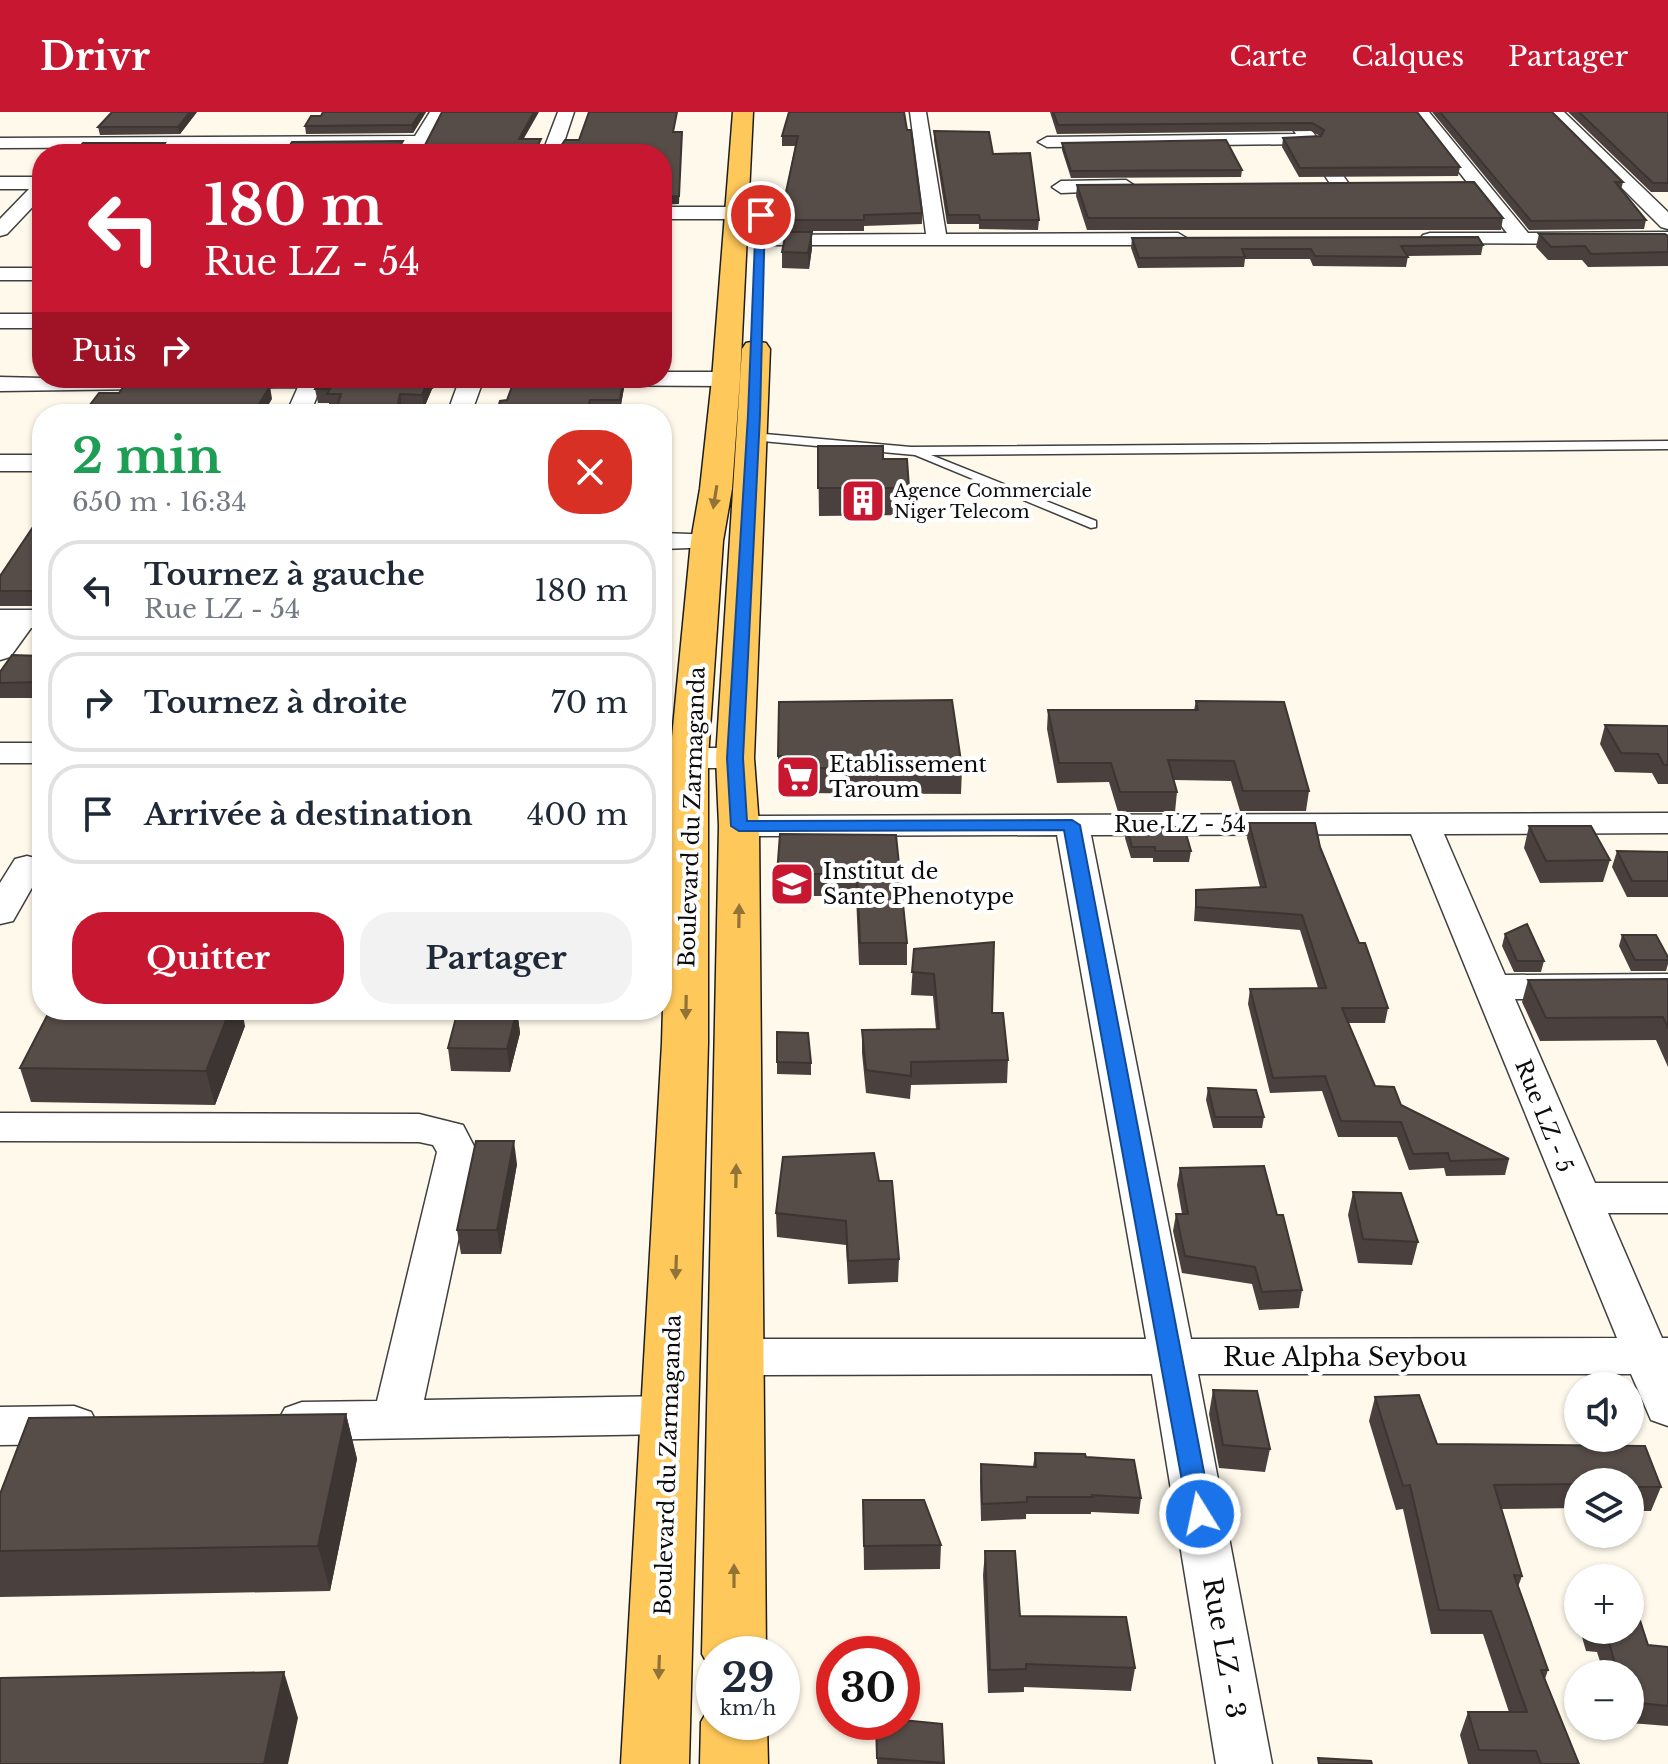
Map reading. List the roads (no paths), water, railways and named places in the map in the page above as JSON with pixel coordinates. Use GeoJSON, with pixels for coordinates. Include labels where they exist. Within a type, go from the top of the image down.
{"type":"FeatureCollection","features":[{"type":"Feature","properties":{"kind":"main road","name":"Boulevard du Zarmaganda"},"geometry":{"type":"LineString","coordinates":[[734,1636],[739,826],[735,758],[737,435],[748,244],[743,112]]}},
{"type":"Feature","properties":{"kind":"main road","name":"Boulevard du Zarmaganda"},"geometry":{"type":"LineString","coordinates":[[655,1764],[685,1043],[676,758],[716,489],[737,435],[726,379],[748,244],[763,112]]}},
{"type":"Feature","properties":{"kind":"main road"},"geometry":{"type":"LineString","coordinates":[[734,1740],[734,1764]]}},
{"type":"Feature","properties":{"kind":"street"},"geometry":{"type":"LineString","coordinates":[[419,144],[438,112]]}},
{"type":"Feature","properties":{"kind":"street"},"geometry":{"type":"LineString","coordinates":[[555,144],[566,112]]}},
{"type":"Feature","properties":{"kind":"street"},"geometry":{"type":"LineString","coordinates":[[918,112],[937,240]]}},
{"type":"Feature","properties":{"kind":"street"},"geometry":{"type":"LineString","coordinates":[[1290,112],[1348,184],[1309,184]]}},
{"type":"Feature","properties":{"kind":"street"},"geometry":{"type":"LineString","coordinates":[[1420,112],[1522,238]]}},
{"type":"Feature","properties":{"kind":"street"},"geometry":{"type":"LineString","coordinates":[[1554,112],[1668,223]]}},
{"type":"Feature","properties":{"kind":"street"},"geometry":{"type":"LineString","coordinates":[[1139,186],[1054,164],[1311,139]]}},
{"type":"Feature","properties":{"kind":"street"},"geometry":{"type":"LineString","coordinates":[[0,143],[104,144]]}},
{"type":"Feature","properties":{"kind":"street"},"geometry":{"type":"LineString","coordinates":[[0,183],[32,185]]}},
{"type":"Feature","properties":{"kind":"street"},"geometry":{"type":"LineString","coordinates":[[1449,184],[1480,184]]}},
{"type":"Feature","properties":{"kind":"street"},"geometry":{"type":"LineString","coordinates":[[6,225],[32,196]]}},
{"type":"Feature","properties":{"kind":"street"},"geometry":{"type":"LineString","coordinates":[[672,217],[748,244],[1076,233],[1205,239]]}},
{"type":"Feature","properties":{"kind":"street"},"geometry":{"type":"LineString","coordinates":[[6,225],[32,221]]}},
{"type":"Feature","properties":{"kind":"street"},"geometry":{"type":"LineString","coordinates":[[1411,239],[1668,238]]}},
{"type":"Feature","properties":{"kind":"street"},"geometry":{"type":"LineString","coordinates":[[0,274],[32,274]]}},
{"type":"Feature","properties":{"kind":"street"},"geometry":{"type":"LineString","coordinates":[[8,321],[32,313]]}},
{"type":"Feature","properties":{"kind":"street"},"geometry":{"type":"LineString","coordinates":[[672,379],[726,379]]}},
{"type":"Feature","properties":{"kind":"street"},"geometry":{"type":"LineString","coordinates":[[0,384],[32,383]]}},
{"type":"Feature","properties":{"kind":"street"},"geometry":{"type":"LineString","coordinates":[[0,463],[32,463]]}},
{"type":"Feature","properties":{"kind":"street"},"geometry":{"type":"LineString","coordinates":[[672,541],[707,541]]}},
{"type":"Feature","properties":{"kind":"street"},"geometry":{"type":"LineString","coordinates":[[0,651],[21,619]]}},
{"type":"Feature","properties":{"kind":"street"},"geometry":{"type":"LineString","coordinates":[[0,753],[32,753]]}},
{"type":"Feature","properties":{"kind":"street"},"geometry":{"type":"LineString","coordinates":[[676,758],[735,758]]}},
{"type":"Feature","properties":{"kind":"street","name":"Rue LZ - 5"},"geometry":{"type":"LineString","coordinates":[[1423,823],[1578,1198],[1657,1356],[1668,1407]]}},
{"type":"Feature","properties":{"kind":"street","name":"Rue LZ - 54"},"geometry":{"type":"LineString","coordinates":[[739,826],[1668,823]]}},
{"type":"Feature","properties":{"kind":"street","name":"Rue LZ - 3"},"geometry":{"type":"LineString","coordinates":[[1072,825],[1244,1764]]}},
{"type":"Feature","properties":{"kind":"street"},"geometry":{"type":"LineString","coordinates":[[0,913],[27,866]]}},
{"type":"Feature","properties":{"kind":"street"},"geometry":{"type":"LineString","coordinates":[[1491,987],[1668,986]]}},
{"type":"Feature","properties":{"kind":"street"},"geometry":{"type":"LineString","coordinates":[[0,1127],[419,1128],[449,1135],[457,1152],[396,1420]]}},
{"type":"Feature","properties":{"kind":"street"},"geometry":{"type":"LineString","coordinates":[[1578,1198],[1668,1198]]}},
{"type":"Feature","properties":{"kind":"street","name":"Rue Alpha Seybou"},"geometry":{"type":"LineString","coordinates":[[734,1357],[1657,1356]]}},
{"type":"Feature","properties":{"kind":"street"},"geometry":{"type":"LineString","coordinates":[[254,1422],[670,1415]]}},
{"type":"Feature","properties":{"kind":"street"},"geometry":{"type":"LineString","coordinates":[[0,1426],[111,1424]]}},
{"type":"Feature","properties":{"kind":"lane"},"geometry":{"type":"LineString","coordinates":[[737,435],[911,451],[1668,445]]}},
{"type":"Feature","properties":{"kind":"lane"},"geometry":{"type":"LineString","coordinates":[[911,451],[1091,524]]}},
{"type":"Feature","properties":{"kind":"place","name":"Agence Commerciale Niger Telecom"},"geometry":{"type":"Point","coordinates":[863,501]}},
{"type":"Feature","properties":{"kind":"place","name":"Etablissement Taroum"},"geometry":{"type":"Point","coordinates":[798,777]}},
{"type":"Feature","properties":{"kind":"place","name":"Institut de Sante Phenotype"},"geometry":{"type":"Point","coordinates":[792,884]}}]}
